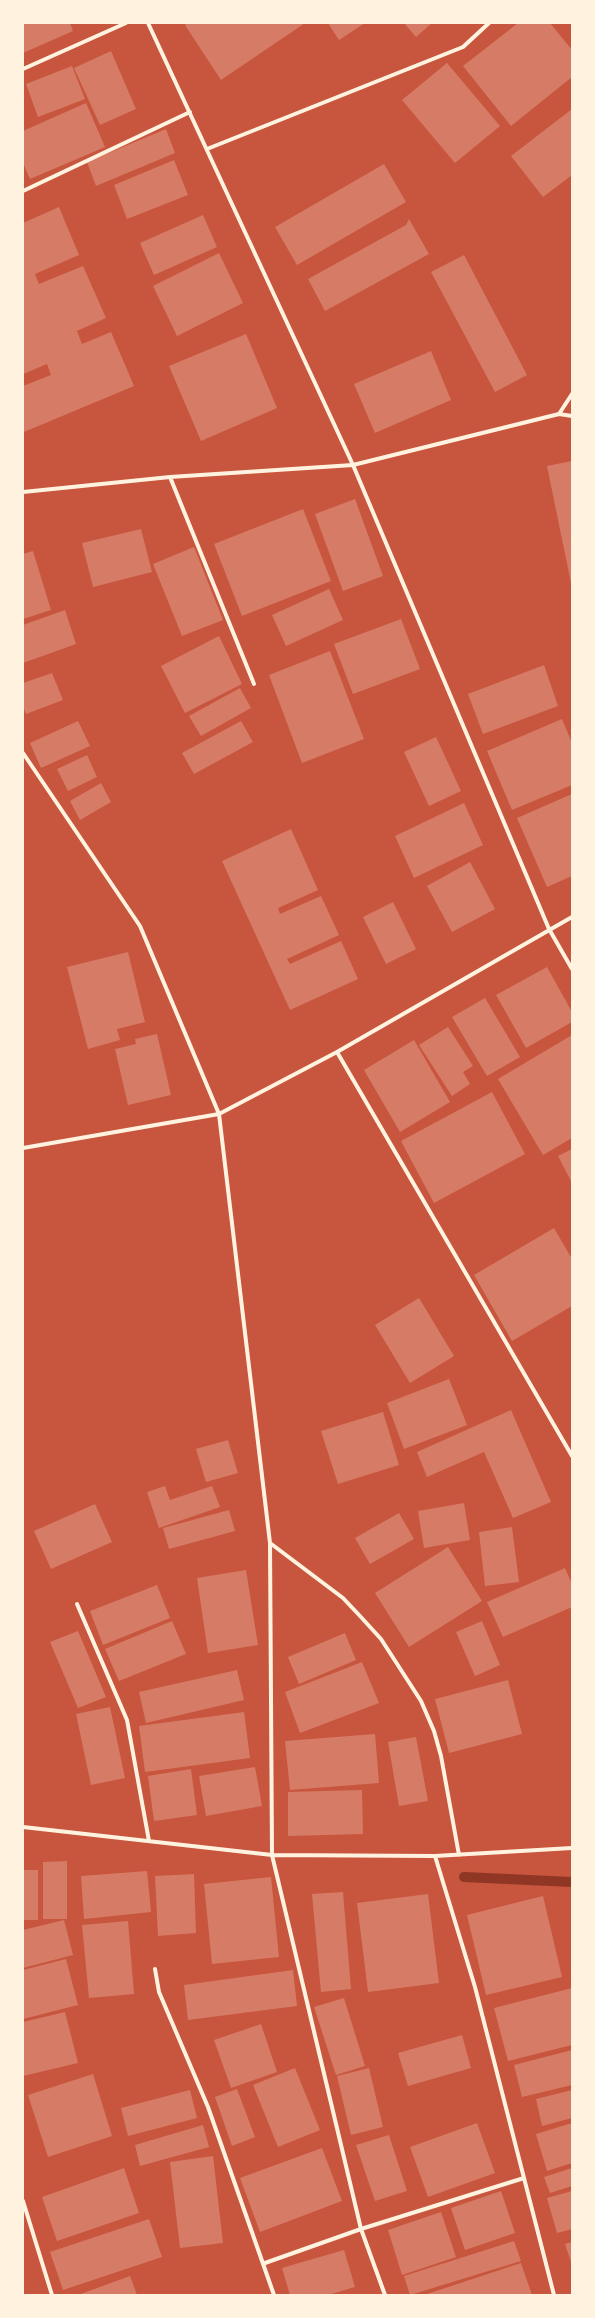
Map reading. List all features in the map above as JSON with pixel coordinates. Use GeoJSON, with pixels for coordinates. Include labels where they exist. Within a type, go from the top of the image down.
{"type":"FeatureCollection","features":[{"type":"Feature","properties":{"kind":"street"},"geometry":{"type":"LineString","coordinates":[[23,69],[126,23]]}},
{"type":"Feature","properties":{"kind":"street"},"geometry":{"type":"LineString","coordinates":[[148,23],[353,465],[549,929],[572,969]]}},
{"type":"Feature","properties":{"kind":"street"},"geometry":{"type":"LineString","coordinates":[[207,149],[463,47],[489,23]]}},
{"type":"Feature","properties":{"kind":"street"},"geometry":{"type":"LineString","coordinates":[[23,191],[190,112]]}},
{"type":"Feature","properties":{"kind":"street"},"geometry":{"type":"LineString","coordinates":[[559,414],[572,394]]}},
{"type":"Feature","properties":{"kind":"street"},"geometry":{"type":"LineString","coordinates":[[23,492],[170,477],[353,465],[559,414],[572,416]]}},
{"type":"Feature","properties":{"kind":"street"},"geometry":{"type":"LineString","coordinates":[[170,477],[254,684]]}},
{"type":"Feature","properties":{"kind":"street"},"geometry":{"type":"LineString","coordinates":[[23,753],[140,926],[219,1114],[270,1543],[272,1855],[361,2229],[385,2295]]}},
{"type":"Feature","properties":{"kind":"street"},"geometry":{"type":"LineString","coordinates":[[23,1148],[219,1114],[337,1052],[572,917]]}},
{"type":"Feature","properties":{"kind":"street"},"geometry":{"type":"LineString","coordinates":[[337,1052],[572,1456]]}},
{"type":"Feature","properties":{"kind":"street"},"geometry":{"type":"LineString","coordinates":[[270,1543],[343,1598],[381,1640],[421,1701],[434,1731],[441,1756],[459,1855]]}},
{"type":"Feature","properties":{"kind":"street"},"geometry":{"type":"LineString","coordinates":[[77,1604],[127,1720],[149,1841]]}},
{"type":"Feature","properties":{"kind":"street"},"geometry":{"type":"LineString","coordinates":[[23,1827],[272,1855],[435,1856],[572,1848]]}},
{"type":"Feature","properties":{"kind":"street"},"geometry":{"type":"LineString","coordinates":[[435,1856],[475,1987],[554,2295]]}},
{"type":"Feature","properties":{"kind":"street"},"geometry":{"type":"LineString","coordinates":[[155,1969],[159,1992],[208,2107],[265,2263],[274,2295]]}},
{"type":"Feature","properties":{"kind":"street"},"geometry":{"type":"LineString","coordinates":[[265,2263],[361,2229],[524,2178]]}},
{"type":"Feature","properties":{"kind":"street"},"geometry":{"type":"LineString","coordinates":[[23,2202],[52,2295]]}},
{"type":"Feature","properties":{"kind":"building"},"geometry":{"type":"Polygon","coordinates":[[[23,23],[70,23],[73,31],[23,53],[23,23]]]}},
{"type":"Feature","properties":{"kind":"building"},"geometry":{"type":"Polygon","coordinates":[[[188,23],[305,23],[221,80],[185,25],[188,23]]]}},
{"type":"Feature","properties":{"kind":"building"},"geometry":{"type":"Polygon","coordinates":[[[328,23],[365,23],[339,40],[328,23]]]}},
{"type":"Feature","properties":{"kind":"building"},"geometry":{"type":"Polygon","coordinates":[[[404,23],[432,23],[416,37],[404,23]]]}},
{"type":"Feature","properties":{"kind":"building"},"geometry":{"type":"Polygon","coordinates":[[[518,23],[550,23],[572,50],[572,77],[511,126],[463,66],[518,23]]]}},
{"type":"Feature","properties":{"kind":"building"},"geometry":{"type":"Polygon","coordinates":[[[111,51],[136,109],[100,125],[74,68],[111,51]]]}},
{"type":"Feature","properties":{"kind":"building"},"geometry":{"type":"Polygon","coordinates":[[[447,63],[500,126],[455,163],[402,100],[447,63]]]}},
{"type":"Feature","properties":{"kind":"building"},"geometry":{"type":"Polygon","coordinates":[[[72,66],[85,99],[38,117],[26,84],[72,66]]]}},
{"type":"Feature","properties":{"kind":"building"},"geometry":{"type":"Polygon","coordinates":[[[86,103],[105,147],[30,179],[23,163],[23,131],[86,103]]]}},
{"type":"Feature","properties":{"kind":"building"},"geometry":{"type":"Polygon","coordinates":[[[572,109],[572,175],[543,197],[511,156],[572,109]]]}},
{"type":"Feature","properties":{"kind":"building"},"geometry":{"type":"Polygon","coordinates":[[[166,129],[175,153],[96,186],[87,162],[166,129]]]}},
{"type":"Feature","properties":{"kind":"building"},"geometry":{"type":"Polygon","coordinates":[[[174,160],[188,195],[127,219],[114,185],[174,160]]]}},
{"type":"Feature","properties":{"kind":"building"},"geometry":{"type":"Polygon","coordinates":[[[384,164],[406,202],[297,265],[275,227],[384,164]]]}},
{"type":"Feature","properties":{"kind":"building"},"geometry":{"type":"Polygon","coordinates":[[[59,207],[79,255],[35,274],[39,284],[83,266],[106,318],[77,331],[82,344],[111,332],[134,386],[24,432],[23,386],[51,375],[47,364],[23,374],[23,223],[59,207]]]}},
{"type":"Feature","properties":{"kind":"building"},"geometry":{"type":"Polygon","coordinates":[[[203,215],[217,247],[154,275],[140,243],[203,215]]]}},
{"type":"Feature","properties":{"kind":"building"},"geometry":{"type":"Polygon","coordinates":[[[409,219],[429,254],[325,311],[308,279],[406,225],[409,219]]]}},
{"type":"Feature","properties":{"kind":"building"},"geometry":{"type":"Polygon","coordinates":[[[219,253],[243,303],[177,336],[153,286],[219,253]]]}},
{"type":"Feature","properties":{"kind":"building"},"geometry":{"type":"Polygon","coordinates":[[[464,255],[527,375],[495,392],[431,272],[464,255]]]}},
{"type":"Feature","properties":{"kind":"building"},"geometry":{"type":"Polygon","coordinates":[[[246,334],[277,408],[201,441],[169,366],[246,334]]]}},
{"type":"Feature","properties":{"kind":"building"},"geometry":{"type":"Polygon","coordinates":[[[431,351],[451,400],[375,433],[354,384],[431,351]]]}},
{"type":"Feature","properties":{"kind":"building"},"geometry":{"type":"Polygon","coordinates":[[[572,461],[572,583],[571,583],[547,466],[572,461]]]}},
{"type":"Feature","properties":{"kind":"building"},"geometry":{"type":"Polygon","coordinates":[[[355,499],[383,576],[343,591],[315,514],[355,499]]]}},
{"type":"Feature","properties":{"kind":"building"},"geometry":{"type":"Polygon","coordinates":[[[303,509],[331,581],[242,616],[214,544],[303,509]]]}},
{"type":"Feature","properties":{"kind":"building"},"geometry":{"type":"Polygon","coordinates":[[[141,529],[152,572],[93,587],[82,543],[141,529]]]}},
{"type":"Feature","properties":{"kind":"building"},"geometry":{"type":"Polygon","coordinates":[[[194,547],[223,620],[182,636],[153,564],[194,547]]]}},
{"type":"Feature","properties":{"kind":"building"},"geometry":{"type":"Polygon","coordinates":[[[33,551],[51,610],[23,619],[23,554],[33,551]]]}},
{"type":"Feature","properties":{"kind":"building"},"geometry":{"type":"Polygon","coordinates":[[[329,589],[343,620],[286,646],[272,615],[329,589]]]}},
{"type":"Feature","properties":{"kind":"building"},"geometry":{"type":"Polygon","coordinates":[[[65,610],[76,644],[23,663],[23,625],[65,610]]]}},
{"type":"Feature","properties":{"kind":"building"},"geometry":{"type":"Polygon","coordinates":[[[401,619],[420,669],[353,694],[334,644],[401,619]]]}},
{"type":"Feature","properties":{"kind":"building"},"geometry":{"type":"Polygon","coordinates":[[[219,636],[242,684],[185,713],[161,666],[219,636]]]}},
{"type":"Feature","properties":{"kind":"building"},"geometry":{"type":"Polygon","coordinates":[[[330,651],[364,739],[302,763],[269,675],[330,651]]]}},
{"type":"Feature","properties":{"kind":"building"},"geometry":{"type":"Polygon","coordinates":[[[544,665],[558,706],[483,734],[468,694],[544,665]]]}},
{"type":"Feature","properties":{"kind":"building"},"geometry":{"type":"Polygon","coordinates":[[[52,673],[63,700],[26,714],[23,707],[23,683],[52,673]]]}},
{"type":"Feature","properties":{"kind":"building"},"geometry":{"type":"Polygon","coordinates":[[[240,688],[251,708],[201,736],[189,716],[240,688]]]}},
{"type":"Feature","properties":{"kind":"building"},"geometry":{"type":"Polygon","coordinates":[[[562,719],[572,743],[572,785],[512,810],[487,751],[562,719]]]}},
{"type":"Feature","properties":{"kind":"building"},"geometry":{"type":"Polygon","coordinates":[[[78,721],[90,746],[41,768],[30,743],[78,721]]]}},
{"type":"Feature","properties":{"kind":"building"},"geometry":{"type":"Polygon","coordinates":[[[241,721],[253,742],[194,774],[182,753],[241,721]]]}},
{"type":"Feature","properties":{"kind":"building"},"geometry":{"type":"Polygon","coordinates":[[[436,737],[461,791],[429,806],[404,752],[436,737]]]}},
{"type":"Feature","properties":{"kind":"building"},"geometry":{"type":"Polygon","coordinates":[[[87,755],[97,777],[68,791],[57,769],[87,755]]]}},
{"type":"Feature","properties":{"kind":"building"},"geometry":{"type":"Polygon","coordinates":[[[101,783],[111,802],[80,820],[70,801],[101,783]]]}},
{"type":"Feature","properties":{"kind":"building"},"geometry":{"type":"Polygon","coordinates":[[[572,794],[572,876],[547,887],[517,818],[572,794]]]}},
{"type":"Feature","properties":{"kind":"building"},"geometry":{"type":"Polygon","coordinates":[[[464,803],[483,845],[414,878],[395,836],[464,803]]]}},
{"type":"Feature","properties":{"kind":"building"},"geometry":{"type":"Polygon","coordinates":[[[291,829],[318,890],[278,908],[280,914],[321,896],[339,935],[287,959],[290,964],[341,941],[358,979],[290,1010],[222,861],[291,829]]]}},
{"type":"Feature","properties":{"kind":"building"},"geometry":{"type":"Polygon","coordinates":[[[470,862],[495,909],[452,932],[427,886],[470,862]]]}},
{"type":"Feature","properties":{"kind":"building"},"geometry":{"type":"Polygon","coordinates":[[[393,902],[416,949],[386,964],[363,917],[393,902]]]}},
{"type":"Feature","properties":{"kind":"building"},"geometry":{"type":"Polygon","coordinates":[[[128,952],[145,1022],[117,1029],[120,1040],[88,1049],[67,967],[128,952]]]}},
{"type":"Feature","properties":{"kind":"building"},"geometry":{"type":"Polygon","coordinates":[[[547,967],[572,1012],[572,1022],[526,1048],[496,995],[547,967]]]}},
{"type":"Feature","properties":{"kind":"building"},"geometry":{"type":"Polygon","coordinates":[[[485,998],[520,1057],[487,1076],[452,1017],[485,998]]]}},
{"type":"Feature","properties":{"kind":"building"},"geometry":{"type":"Polygon","coordinates":[[[448,1027],[473,1066],[463,1072],[470,1084],[452,1096],[419,1045],[448,1027]]]}},
{"type":"Feature","properties":{"kind":"building"},"geometry":{"type":"Polygon","coordinates":[[[157,1034],[171,1095],[128,1105],[115,1049],[136,1044],[135,1039],[157,1034]]]}},
{"type":"Feature","properties":{"kind":"building"},"geometry":{"type":"Polygon","coordinates":[[[572,1035],[572,1138],[543,1155],[498,1079],[572,1035]]]}},
{"type":"Feature","properties":{"kind":"building"},"geometry":{"type":"Polygon","coordinates":[[[414,1040],[450,1102],[400,1132],[364,1070],[414,1040]]]}},
{"type":"Feature","properties":{"kind":"building"},"geometry":{"type":"Polygon","coordinates":[[[492,1092],[525,1154],[434,1203],[401,1141],[492,1092]]]}},
{"type":"Feature","properties":{"kind":"building"},"geometry":{"type":"Polygon","coordinates":[[[572,1149],[572,1183],[558,1156],[572,1149]]]}},
{"type":"Feature","properties":{"kind":"building"},"geometry":{"type":"Polygon","coordinates":[[[554,1228],[572,1259],[572,1306],[512,1341],[474,1275],[554,1228]]]}},
{"type":"Feature","properties":{"kind":"building"},"geometry":{"type":"Polygon","coordinates":[[[419,1298],[454,1356],[410,1383],[375,1325],[419,1298]]]}},
{"type":"Feature","properties":{"kind":"building"},"geometry":{"type":"Polygon","coordinates":[[[449,1379],[467,1425],[404,1449],[387,1403],[449,1379]]]}},
{"type":"Feature","properties":{"kind":"building"},"geometry":{"type":"Polygon","coordinates":[[[511,1410],[551,1502],[513,1518],[484,1452],[427,1477],[417,1452],[511,1410]]]}},
{"type":"Feature","properties":{"kind":"building"},"geometry":{"type":"Polygon","coordinates":[[[383,1412],[399,1465],[338,1484],[321,1431],[383,1412]]]}},
{"type":"Feature","properties":{"kind":"building"},"geometry":{"type":"Polygon","coordinates":[[[228,1440],[238,1473],[206,1482],[196,1449],[228,1440]]]}},
{"type":"Feature","properties":{"kind":"building"},"geometry":{"type":"Polygon","coordinates":[[[165,1486],[170,1500],[212,1486],[220,1507],[159,1528],[147,1492],[165,1486]]]}},
{"type":"Feature","properties":{"kind":"building"},"geometry":{"type":"Polygon","coordinates":[[[464,1503],[470,1540],[424,1548],[418,1511],[464,1503]]]}},
{"type":"Feature","properties":{"kind":"building"},"geometry":{"type":"Polygon","coordinates":[[[95,1504],[112,1542],[51,1569],[34,1531],[95,1504]]]}},
{"type":"Feature","properties":{"kind":"building"},"geometry":{"type":"Polygon","coordinates":[[[229,1510],[235,1531],[169,1549],[163,1528],[229,1510]]]}},
{"type":"Feature","properties":{"kind":"building"},"geometry":{"type":"Polygon","coordinates":[[[399,1513],[414,1539],[370,1564],[355,1538],[399,1513]]]}},
{"type":"Feature","properties":{"kind":"building"},"geometry":{"type":"Polygon","coordinates":[[[512,1527],[519,1582],[485,1586],[479,1532],[512,1527]]]}},
{"type":"Feature","properties":{"kind":"building"},"geometry":{"type":"Polygon","coordinates":[[[448,1547],[482,1601],[409,1647],[375,1593],[448,1547]]]}},
{"type":"Feature","properties":{"kind":"building"},"geometry":{"type":"Polygon","coordinates":[[[565,1568],[572,1584],[572,1607],[503,1637],[487,1602],[565,1568]]]}},
{"type":"Feature","properties":{"kind":"building"},"geometry":{"type":"Polygon","coordinates":[[[246,1570],[258,1645],[208,1653],[197,1578],[246,1570]]]}},
{"type":"Feature","properties":{"kind":"building"},"geometry":{"type":"Polygon","coordinates":[[[157,1585],[170,1618],[103,1645],[90,1611],[157,1585]]]}},
{"type":"Feature","properties":{"kind":"building"},"geometry":{"type":"Polygon","coordinates":[[[172,1621],[186,1654],[119,1681],[105,1649],[172,1621]]]}},
{"type":"Feature","properties":{"kind":"building"},"geometry":{"type":"Polygon","coordinates":[[[482,1621],[500,1665],[475,1676],[456,1632],[482,1621]]]}},
{"type":"Feature","properties":{"kind":"building"},"geometry":{"type":"Polygon","coordinates":[[[78,1631],[106,1697],[78,1708],[50,1642],[78,1631]]]}},
{"type":"Feature","properties":{"kind":"building"},"geometry":{"type":"Polygon","coordinates":[[[345,1633],[356,1660],[299,1684],[288,1657],[345,1633]]]}},
{"type":"Feature","properties":{"kind":"building"},"geometry":{"type":"Polygon","coordinates":[[[362,1662],[379,1703],[300,1733],[285,1692],[362,1662]]]}},
{"type":"Feature","properties":{"kind":"building"},"geometry":{"type":"Polygon","coordinates":[[[237,1670],[244,1700],[146,1723],[139,1692],[237,1670]]]}},
{"type":"Feature","properties":{"kind":"building"},"geometry":{"type":"Polygon","coordinates":[[[508,1680],[522,1734],[449,1753],[435,1699],[508,1680]]]}},
{"type":"Feature","properties":{"kind":"building"},"geometry":{"type":"Polygon","coordinates":[[[110,1707],[125,1778],[91,1785],[76,1714],[110,1707]]]}},
{"type":"Feature","properties":{"kind":"building"},"geometry":{"type":"Polygon","coordinates":[[[244,1712],[250,1758],[145,1772],[139,1726],[244,1712]]]}},
{"type":"Feature","properties":{"kind":"building"},"geometry":{"type":"Polygon","coordinates":[[[375,1734],[379,1783],[290,1790],[285,1741],[375,1734]]]}},
{"type":"Feature","properties":{"kind":"building"},"geometry":{"type":"Polygon","coordinates":[[[416,1737],[428,1801],[399,1806],[388,1742],[416,1737]]]}},
{"type":"Feature","properties":{"kind":"building"},"geometry":{"type":"Polygon","coordinates":[[[255,1767],[262,1806],[206,1816],[199,1776],[255,1767]]]}},
{"type":"Feature","properties":{"kind":"building"},"geometry":{"type":"Polygon","coordinates":[[[191,1769],[197,1815],[154,1821],[148,1776],[191,1769]]]}},
{"type":"Feature","properties":{"kind":"building"},"geometry":{"type":"Polygon","coordinates":[[[362,1790],[363,1834],[288,1836],[288,1792],[362,1790]]]}},
{"type":"Feature","properties":{"kind":"building"},"geometry":{"type":"Polygon","coordinates":[[[67,1861],[67,1919],[43,1919],[43,1862],[67,1861]]]}},
{"type":"Feature","properties":{"kind":"building"},"geometry":{"type":"Polygon","coordinates":[[[23,1870],[38,1870],[38,1920],[23,1920],[23,1870]]]}},
{"type":"Feature","properties":{"kind":"building"},"geometry":{"type":"Polygon","coordinates":[[[147,1871],[151,1912],[84,1919],[81,1876],[147,1871]]]}},
{"type":"Feature","properties":{"kind":"building"},"geometry":{"type":"Polygon","coordinates":[[[194,1874],[196,1933],[158,1936],[155,1876],[194,1874]]]}},
{"type":"Feature","properties":{"kind":"building"},"geometry":{"type":"Polygon","coordinates":[[[271,1877],[279,1957],[212,1964],[204,1884],[271,1877]]]}},
{"type":"Feature","properties":{"kind":"building"},"geometry":{"type":"Polygon","coordinates":[[[343,1892],[351,1989],[321,1992],[312,1894],[343,1892]]]}},
{"type":"Feature","properties":{"kind":"building"},"geometry":{"type":"Polygon","coordinates":[[[428,1894],[439,1983],[368,1992],[357,1903],[428,1894]]]}},
{"type":"Feature","properties":{"kind":"building"},"geometry":{"type":"Polygon","coordinates":[[[543,1896],[562,1977],[486,1995],[467,1915],[543,1896]]]}},
{"type":"Feature","properties":{"kind":"building"},"geometry":{"type":"Polygon","coordinates":[[[64,1920],[73,1955],[23,1968],[23,1930],[64,1920]]]}},
{"type":"Feature","properties":{"kind":"building"},"geometry":{"type":"Polygon","coordinates":[[[128,1921],[134,1994],[89,1998],[82,1925],[128,1921]]]}},
{"type":"Feature","properties":{"kind":"building"},"geometry":{"type":"Polygon","coordinates":[[[66,1959],[78,2005],[23,2019],[23,1970],[66,1959]]]}},
{"type":"Feature","properties":{"kind":"building"},"geometry":{"type":"Polygon","coordinates":[[[293,1970],[297,2006],[188,2020],[184,1985],[293,1970]]]}},
{"type":"Feature","properties":{"kind":"building"},"geometry":{"type":"Polygon","coordinates":[[[572,1988],[572,2045],[508,2061],[494,2008],[572,1988]]]}},
{"type":"Feature","properties":{"kind":"building"},"geometry":{"type":"Polygon","coordinates":[[[344,1998],[365,2066],[336,2075],[314,2007],[344,1998]]]}},
{"type":"Feature","properties":{"kind":"building"},"geometry":{"type":"Polygon","coordinates":[[[65,2012],[78,2063],[23,2076],[23,2022],[65,2012]]]}},
{"type":"Feature","properties":{"kind":"building"},"geometry":{"type":"Polygon","coordinates":[[[261,2024],[277,2072],[231,2088],[214,2040],[261,2024]]]}},
{"type":"Feature","properties":{"kind":"building"},"geometry":{"type":"Polygon","coordinates":[[[462,2035],[471,2068],[408,2086],[398,2053],[462,2035]]]}},
{"type":"Feature","properties":{"kind":"building"},"geometry":{"type":"Polygon","coordinates":[[[572,2050],[572,2085],[522,2097],[514,2065],[572,2050]]]}},
{"type":"Feature","properties":{"kind":"building"},"geometry":{"type":"Polygon","coordinates":[[[295,2068],[320,2130],[278,2147],[253,2085],[295,2068]]]}},
{"type":"Feature","properties":{"kind":"building"},"geometry":{"type":"Polygon","coordinates":[[[369,2068],[383,2127],[351,2135],[337,2076],[369,2068]]]}},
{"type":"Feature","properties":{"kind":"building"},"geometry":{"type":"Polygon","coordinates":[[[93,2074],[112,2136],[48,2157],[28,2095],[93,2074]]]}},
{"type":"Feature","properties":{"kind":"building"},"geometry":{"type":"Polygon","coordinates":[[[237,2089],[255,2137],[232,2146],[215,2097],[237,2089]]]}},
{"type":"Feature","properties":{"kind":"building"},"geometry":{"type":"Polygon","coordinates":[[[190,2090],[197,2118],[128,2136],[121,2108],[190,2090]]]}},
{"type":"Feature","properties":{"kind":"building"},"geometry":{"type":"Polygon","coordinates":[[[572,2090],[572,2118],[542,2126],[536,2099],[572,2090]]]}},
{"type":"Feature","properties":{"kind":"building"},"geometry":{"type":"Polygon","coordinates":[[[477,2123],[495,2173],[428,2197],[410,2147],[477,2123]]]}},
{"type":"Feature","properties":{"kind":"building"},"geometry":{"type":"Polygon","coordinates":[[[572,2123],[572,2163],[547,2171],[536,2134],[572,2123]]]}},
{"type":"Feature","properties":{"kind":"building"},"geometry":{"type":"Polygon","coordinates":[[[203,2125],[209,2147],[140,2166],[135,2145],[203,2125]]]}},
{"type":"Feature","properties":{"kind":"building"},"geometry":{"type":"Polygon","coordinates":[[[389,2135],[407,2191],[375,2201],[356,2145],[389,2135]]]}},
{"type":"Feature","properties":{"kind":"building"},"geometry":{"type":"Polygon","coordinates":[[[322,2148],[342,2201],[260,2232],[240,2178],[322,2148]]]}},
{"type":"Feature","properties":{"kind":"building"},"geometry":{"type":"Polygon","coordinates":[[[213,2156],[223,2243],[180,2248],[170,2162],[213,2156]]]}},
{"type":"Feature","properties":{"kind":"building"},"geometry":{"type":"Polygon","coordinates":[[[124,2168],[139,2213],[57,2241],[42,2197],[124,2168]]]}},
{"type":"Feature","properties":{"kind":"building"},"geometry":{"type":"Polygon","coordinates":[[[572,2168],[572,2186],[550,2193],[544,2177],[572,2168]]]}},
{"type":"Feature","properties":{"kind":"building"},"geometry":{"type":"Polygon","coordinates":[[[501,2191],[515,2233],[465,2250],[451,2208],[501,2191]]]}},
{"type":"Feature","properties":{"kind":"building"},"geometry":{"type":"Polygon","coordinates":[[[572,2191],[572,2229],[557,2233],[547,2198],[572,2191]]]}},
{"type":"Feature","properties":{"kind":"building"},"geometry":{"type":"Polygon","coordinates":[[[441,2212],[456,2257],[402,2275],[388,2230],[441,2212]]]}},
{"type":"Feature","properties":{"kind":"building"},"geometry":{"type":"Polygon","coordinates":[[[149,2219],[162,2257],[63,2290],[50,2252],[149,2219]]]}},
{"type":"Feature","properties":{"kind":"building"},"geometry":{"type":"Polygon","coordinates":[[[514,2241],[521,2261],[410,2295],[404,2276],[514,2241]]]}},
{"type":"Feature","properties":{"kind":"building"},"geometry":{"type":"Polygon","coordinates":[[[572,2242],[572,2265],[565,2244],[572,2242]]]}},
{"type":"Feature","properties":{"kind":"building"},"geometry":{"type":"Polygon","coordinates":[[[344,2250],[355,2287],[328,2295],[290,2295],[282,2268],[344,2250]]]}},
{"type":"Feature","properties":{"kind":"building"},"geometry":{"type":"Polygon","coordinates":[[[521,2263],[532,2295],[424,2295],[521,2263]]]}},
{"type":"Feature","properties":{"kind":"building"},"geometry":{"type":"Polygon","coordinates":[[[130,2276],[137,2295],[78,2295],[130,2276]]]}},
{"type":"Feature","properties":{"kind":"waterway"},"geometry":{"type":"LineString","coordinates":[[464,1877],[572,1882]]}}]}
